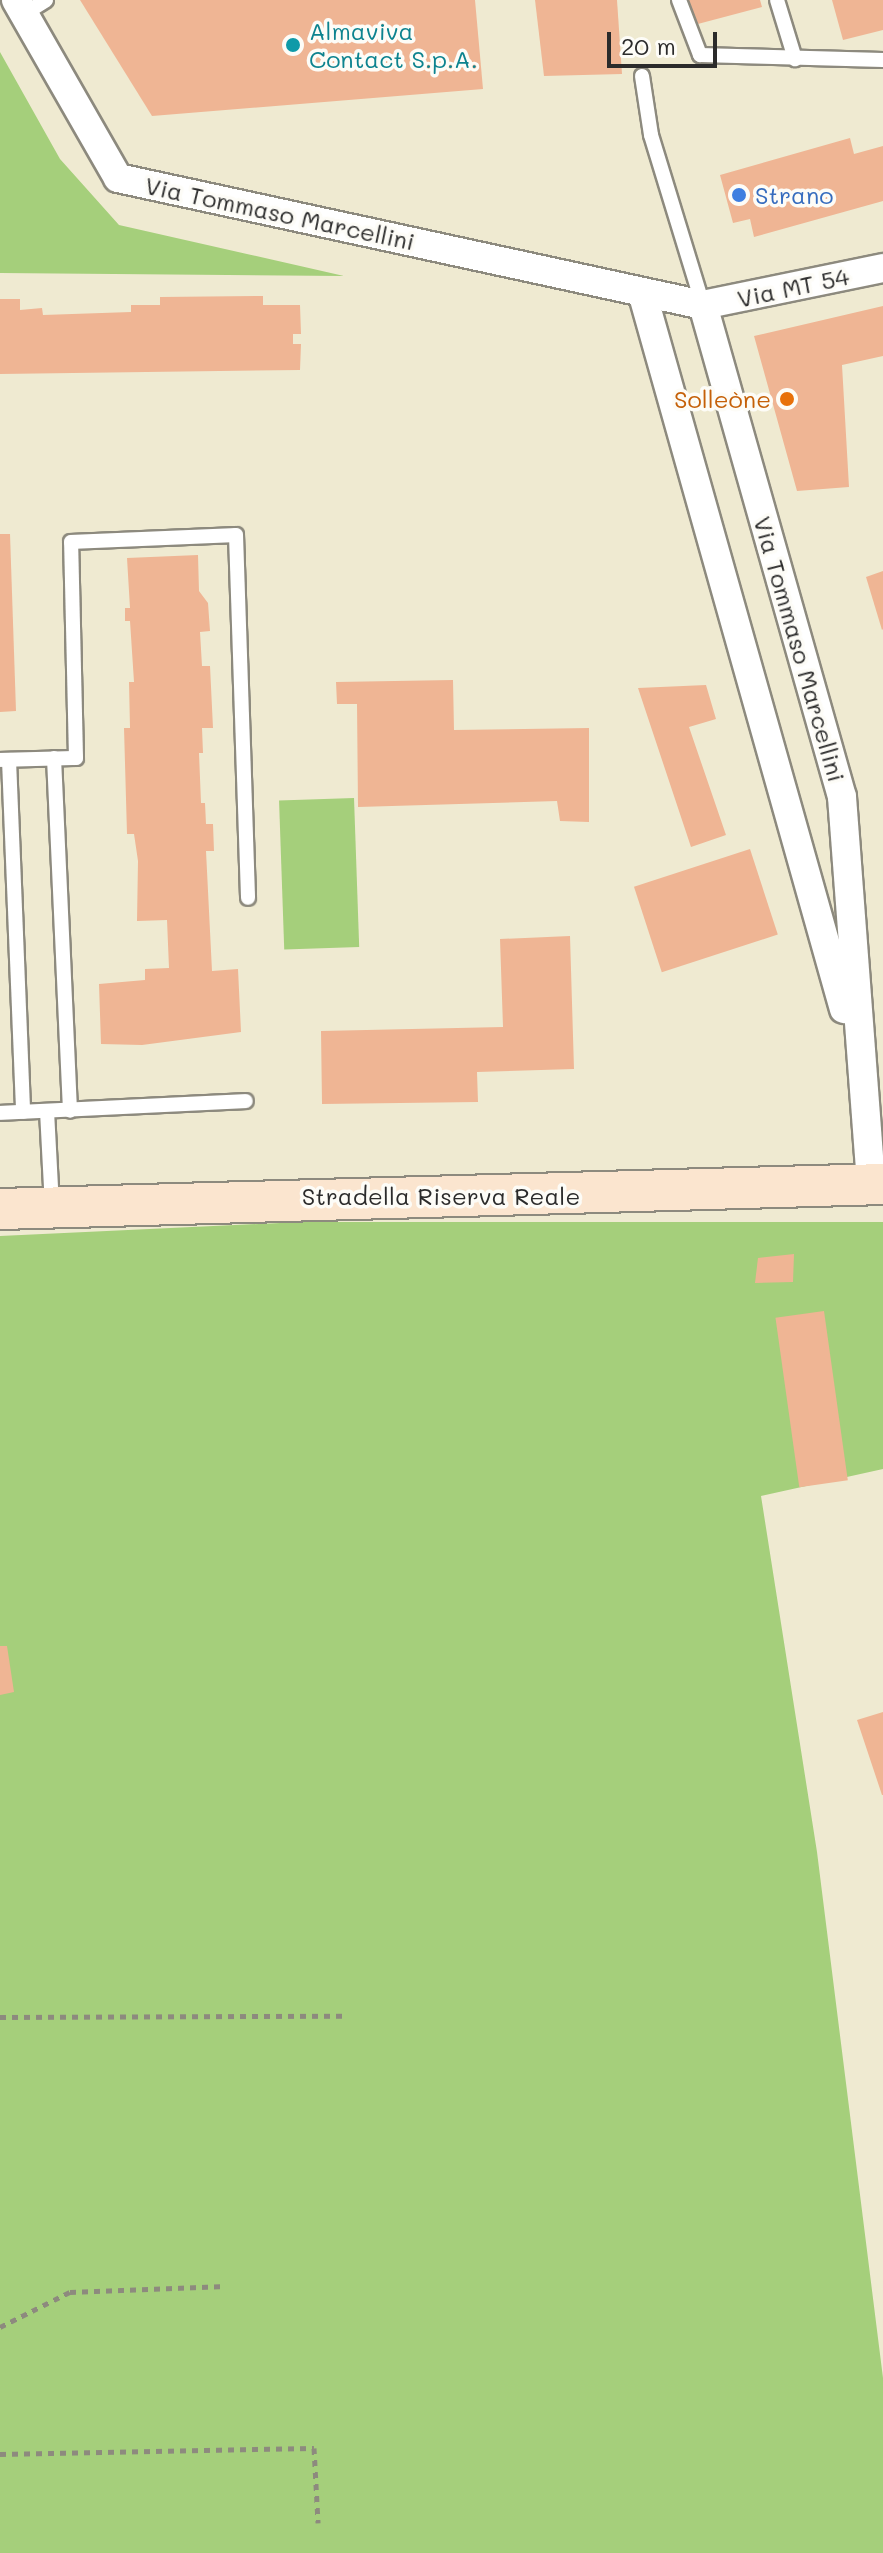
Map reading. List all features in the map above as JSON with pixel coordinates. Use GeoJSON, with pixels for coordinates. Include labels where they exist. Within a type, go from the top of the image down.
{"type":"FeatureCollection","features":[{"type":"Feature","properties":{"kind":"street","name":"Via Tommaso Marcellini"},"geometry":{"type":"LineString","coordinates":[[28,5],[118,178],[703,305],[842,797],[860,1063],[877,1184]]}},
{"type":"Feature","properties":{"kind":"street","name":"Via MT 54"},"geometry":{"type":"LineString","coordinates":[[703,305],[883,268]]}},
{"type":"Feature","properties":{"kind":"street","name":"Via Tommaso Marcellini"},"geometry":{"type":"LineString","coordinates":[[642,292],[860,1063]]}},
{"type":"Feature","properties":{"kind":"street","name":"Stradella Riserva Reale"},"geometry":{"type":"LineString","coordinates":[[0,1209],[295,1197],[604,1196],[877,1184]]}},
{"type":"Feature","properties":{"kind":"lane"},"geometry":{"type":"LineString","coordinates":[[679,0],[700,55],[883,60]]}},
{"type":"Feature","properties":{"kind":"lane"},"geometry":{"type":"LineString","coordinates":[[777,0],[795,59]]}},
{"type":"Feature","properties":{"kind":"lane"},"geometry":{"type":"LineString","coordinates":[[642,76],[651,135],[703,305]]}},
{"type":"Feature","properties":{"kind":"lane"},"geometry":{"type":"LineString","coordinates":[[23,1112],[4,760],[76,758],[71,542],[236,535],[248,898]]}},
{"type":"Feature","properties":{"kind":"lane"},"geometry":{"type":"LineString","coordinates":[[54,758],[70,1111]]}},
{"type":"Feature","properties":{"kind":"lane"},"geometry":{"type":"LineString","coordinates":[[0,1113],[246,1101]]}},
{"type":"Feature","properties":{"kind":"lane"},"geometry":{"type":"LineString","coordinates":[[47,1111],[52,1206]]}},
{"type":"Feature","properties":{"kind":"path"},"geometry":{"type":"LineString","coordinates":[[0,2017],[348,2016]]}},
{"type":"Feature","properties":{"kind":"path"},"geometry":{"type":"LineString","coordinates":[[0,2327],[70,2292],[226,2286]]}},
{"type":"Feature","properties":{"kind":"path"},"geometry":{"type":"LineString","coordinates":[[0,2454],[314,2448],[318,2523]]}},
{"type":"Feature","properties":{"kind":"green space"},"geometry":{"type":"Polygon","coordinates":[[[0,52],[60,159],[119,225],[344,276],[0,273],[0,52]]]}},
{"type":"Feature","properties":{"kind":"green space"},"geometry":{"type":"Polygon","coordinates":[[[354,798],[359,947],[284,950],[279,801],[354,798]]]}},
{"type":"Feature","properties":{"kind":"green space"},"geometry":{"type":"Polygon","coordinates":[[[301,1222],[883,1222],[883,1469],[761,1496],[817,1852],[883,2378],[883,2553],[0,2553],[0,1236],[301,1222]]]}},
{"type":"Feature","properties":{"kind":"building","name":"Almaviva Contact S.p.A."},"geometry":{"type":"Polygon","coordinates":[[[80,0],[475,0],[483,89],[152,116],[80,0]]]}},
{"type":"Feature","properties":{"kind":"building"},"geometry":{"type":"Polygon","coordinates":[[[535,0],[617,0],[622,74],[544,76],[535,0]]]}},
{"type":"Feature","properties":{"kind":"building"},"geometry":{"type":"Polygon","coordinates":[[[686,0],[760,0],[762,7],[694,25],[686,0]]]}},
{"type":"Feature","properties":{"kind":"building"},"geometry":{"type":"Polygon","coordinates":[[[832,0],[883,0],[883,30],[843,40],[832,0]]]}},
{"type":"Feature","properties":{"kind":"building"},"geometry":{"type":"Polygon","coordinates":[[[850,138],[854,154],[883,146],[883,201],[754,237],[750,219],[733,223],[720,175],[850,138]]]}},
{"type":"Feature","properties":{"kind":"building"},"geometry":{"type":"Polygon","coordinates":[[[263,296],[263,305],[300,305],[301,334],[293,334],[293,344],[301,344],[300,370],[0,374],[0,299],[20,299],[20,310],[42,308],[43,315],[131,312],[131,305],[160,305],[160,297],[263,296]]]}},
{"type":"Feature","properties":{"kind":"building"},"geometry":{"type":"Polygon","coordinates":[[[883,306],[883,356],[842,365],[849,487],[797,491],[754,336],[883,306]]]}},
{"type":"Feature","properties":{"kind":"building"},"geometry":{"type":"Polygon","coordinates":[[[0,534],[10,534],[16,711],[0,712],[0,534]]]}},
{"type":"Feature","properties":{"kind":"building"},"geometry":{"type":"Polygon","coordinates":[[[198,555],[199,591],[208,603],[210,631],[200,632],[202,666],[210,666],[213,728],[202,728],[203,753],[199,753],[201,803],[205,803],[206,824],[213,824],[214,851],[206,851],[212,971],[238,969],[241,1032],[142,1045],[101,1044],[99,984],[145,980],[145,969],[169,968],[167,920],[137,921],[138,861],[134,834],[127,834],[124,728],[130,728],[129,682],[134,682],[130,621],[125,621],[125,608],[130,608],[127,558],[198,555]]]}},
{"type":"Feature","properties":{"kind":"building"},"geometry":{"type":"Polygon","coordinates":[[[883,571],[883,629],[882,630],[866,577],[883,571]]]}},
{"type":"Feature","properties":{"kind":"building"},"geometry":{"type":"Polygon","coordinates":[[[453,680],[454,730],[589,728],[589,822],[560,821],[557,801],[358,807],[357,704],[337,704],[336,682],[453,680]]]}},
{"type":"Feature","properties":{"kind":"building"},"geometry":{"type":"Polygon","coordinates":[[[706,685],[716,719],[689,727],[726,835],[691,847],[638,688],[706,685]]]}},
{"type":"Feature","properties":{"kind":"building"},"geometry":{"type":"Polygon","coordinates":[[[750,849],[778,935],[662,972],[634,887],[750,849]]]}},
{"type":"Feature","properties":{"kind":"building"},"geometry":{"type":"Polygon","coordinates":[[[570,936],[574,1069],[477,1072],[478,1102],[322,1104],[321,1031],[503,1027],[500,939],[570,936]]]}},
{"type":"Feature","properties":{"kind":"building"},"geometry":{"type":"Polygon","coordinates":[[[794,1254],[793,1282],[755,1283],[758,1258],[794,1254]]]}},
{"type":"Feature","properties":{"kind":"building"},"geometry":{"type":"Polygon","coordinates":[[[824,1311],[848,1480],[799,1487],[775,1318],[824,1311]]]}},
{"type":"Feature","properties":{"kind":"building"},"geometry":{"type":"Polygon","coordinates":[[[0,1646],[7,1646],[14,1692],[0,1695],[0,1646]]]}},
{"type":"Feature","properties":{"kind":"building"},"geometry":{"type":"Polygon","coordinates":[[[883,1712],[883,1795],[882,1795],[857,1720],[883,1712]]]}},
{"type":"Feature","properties":{"kind":"place","name":"Almaviva Contact S.p.A."},"geometry":{"type":"Point","coordinates":[293,45]}},
{"type":"Feature","properties":{"kind":"place","name":"Strano"},"geometry":{"type":"Point","coordinates":[739,195]}},
{"type":"Feature","properties":{"kind":"place","name":"Solleòne"},"geometry":{"type":"Point","coordinates":[787,399]}}]}
